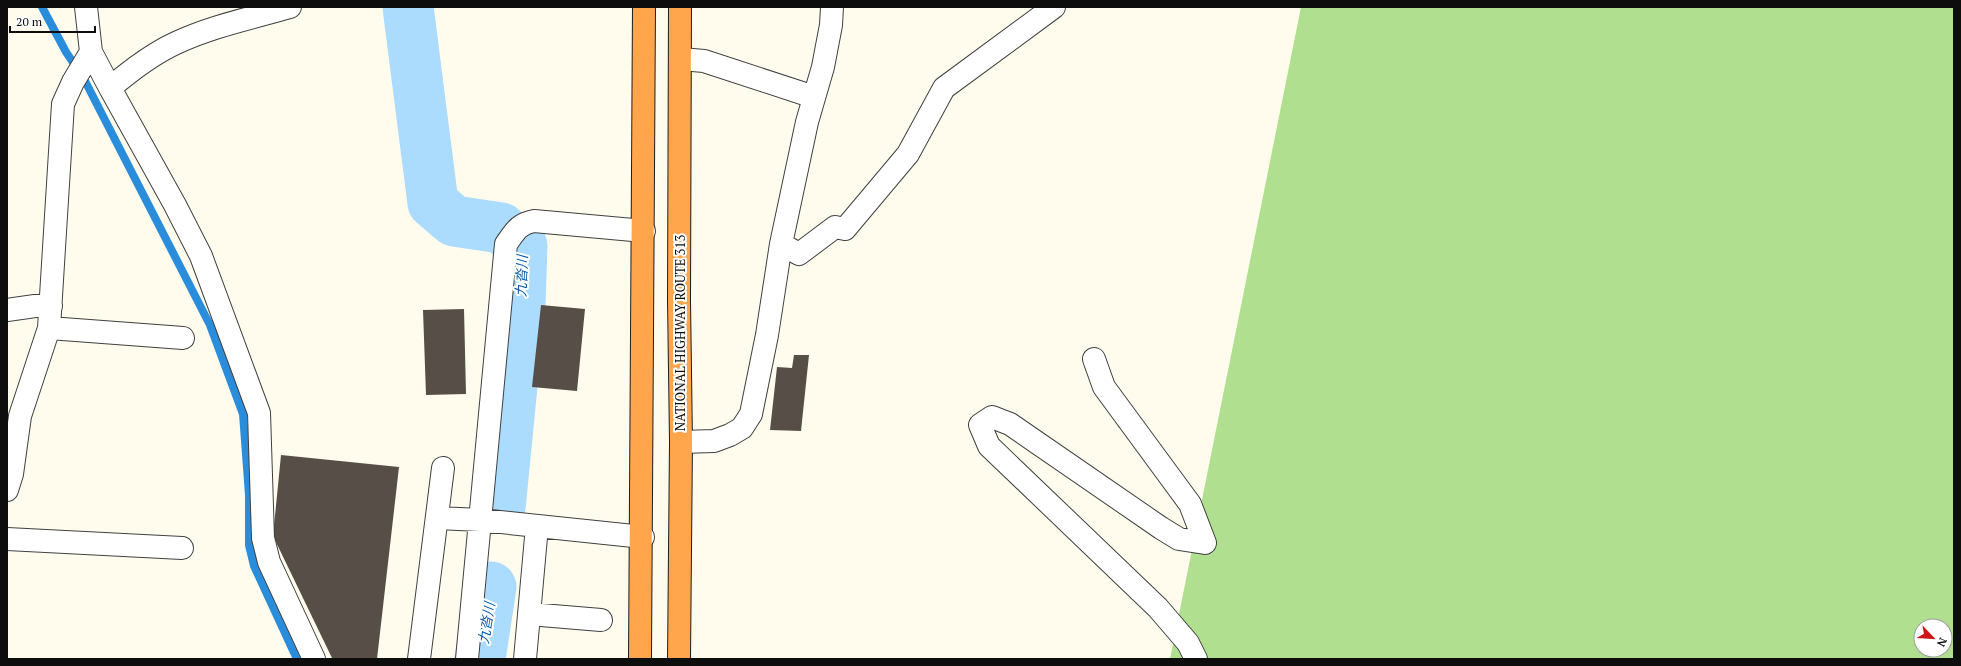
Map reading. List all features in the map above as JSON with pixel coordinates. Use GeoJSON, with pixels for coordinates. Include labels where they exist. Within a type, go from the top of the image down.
{"type":"FeatureCollection","features":[{"type":"Feature","properties":{"kind":"highway"},"geometry":{"type":"LineString","coordinates":[[640,659],[644,231],[644,7]]}},
{"type":"Feature","properties":{"kind":"highway","name":"NATIONAL HIGHWAY ROUTE 313"},"geometry":{"type":"LineString","coordinates":[[679,659],[680,7]]}},
{"type":"Feature","properties":{"kind":"street"},"geometry":{"type":"LineString","coordinates":[[86,7],[88,56],[110,88],[176,205],[201,256],[259,413],[263,538],[269,562],[314,659]]}},
{"type":"Feature","properties":{"kind":"street"},"geometry":{"type":"LineString","coordinates":[[110,88],[130,71],[176,43],[212,30],[290,7]]}},
{"type":"Feature","properties":{"kind":"street"},"geometry":{"type":"LineString","coordinates":[[680,442],[714,441],[730,436],[742,428],[751,414],[767,335],[781,244],[814,97],[823,68],[831,25],[832,7]]}},
{"type":"Feature","properties":{"kind":"street"},"geometry":{"type":"LineString","coordinates":[[781,244],[799,254],[835,227],[845,229],[908,154],[944,88],[1054,7]]}},
{"type":"Feature","properties":{"kind":"street"},"geometry":{"type":"LineString","coordinates":[[7,490],[12,474],[20,416],[49,328],[63,104],[73,82],[88,56]]}},
{"type":"Feature","properties":{"kind":"street"},"geometry":{"type":"LineString","coordinates":[[681,59],[704,61],[814,97]]}},
{"type":"Feature","properties":{"kind":"street"},"geometry":{"type":"LineString","coordinates":[[467,659],[511,236],[524,223],[534,222],[644,231]]}},
{"type":"Feature","properties":{"kind":"street"},"geometry":{"type":"LineString","coordinates":[[7,310],[35,306],[51,306]]}},
{"type":"Feature","properties":{"kind":"street"},"geometry":{"type":"LineString","coordinates":[[49,328],[183,338]]}},
{"type":"Feature","properties":{"kind":"street"},"geometry":{"type":"LineString","coordinates":[[1094,359],[1104,387],[1190,504],[1205,543],[1180,539],[1161,528],[1010,424],[992,417],[980,424],[989,446],[1158,608],[1188,643],[1196,659]]}},
{"type":"Feature","properties":{"kind":"street"},"geometry":{"type":"LineString","coordinates":[[419,659],[443,468]]}},
{"type":"Feature","properties":{"kind":"street"},"geometry":{"type":"LineString","coordinates":[[437,518],[481,520],[642,537]]}},
{"type":"Feature","properties":{"kind":"street"},"geometry":{"type":"LineString","coordinates":[[525,659],[537,526]]}},
{"type":"Feature","properties":{"kind":"street"},"geometry":{"type":"LineString","coordinates":[[7,539],[182,548]]}},
{"type":"Feature","properties":{"kind":"street"},"geometry":{"type":"LineString","coordinates":[[529,614],[601,620]]}},
{"type":"Feature","properties":{"kind":"green space"},"geometry":{"type":"Polygon","coordinates":[[[1301,7],[1954,7],[1954,659],[1170,659],[1301,7]]]}},
{"type":"Feature","properties":{"kind":"building"},"geometry":{"type":"Polygon","coordinates":[[[541,305],[585,309],[577,391],[532,387],[541,305]]]}},
{"type":"Feature","properties":{"kind":"building"},"geometry":{"type":"Polygon","coordinates":[[[464,309],[466,394],[426,395],[423,310],[464,309]]]}},
{"type":"Feature","properties":{"kind":"building"},"geometry":{"type":"Polygon","coordinates":[[[794,355],[809,355],[801,431],[770,430],[777,367],[792,368],[794,355]]]}},
{"type":"Feature","properties":{"kind":"building"},"geometry":{"type":"Polygon","coordinates":[[[281,455],[399,467],[377,659],[332,658],[273,536],[281,455]]]}},
{"type":"Feature","properties":{"kind":"waterway"},"geometry":{"type":"LineString","coordinates":[[42,7],[66,52],[84,79],[210,325],[243,414],[249,495],[249,545],[254,566],[297,659]]}},
{"type":"Feature","properties":{"kind":"waterway","name":"九沓川"},"geometry":{"type":"LineString","coordinates":[[408,7],[433,203],[454,221],[501,228],[522,246],[520,305],[500,508]]}},
{"type":"Feature","properties":{"kind":"waterway","name":"九沓川"},"geometry":{"type":"LineString","coordinates":[[480,659],[491,587]]}}]}
